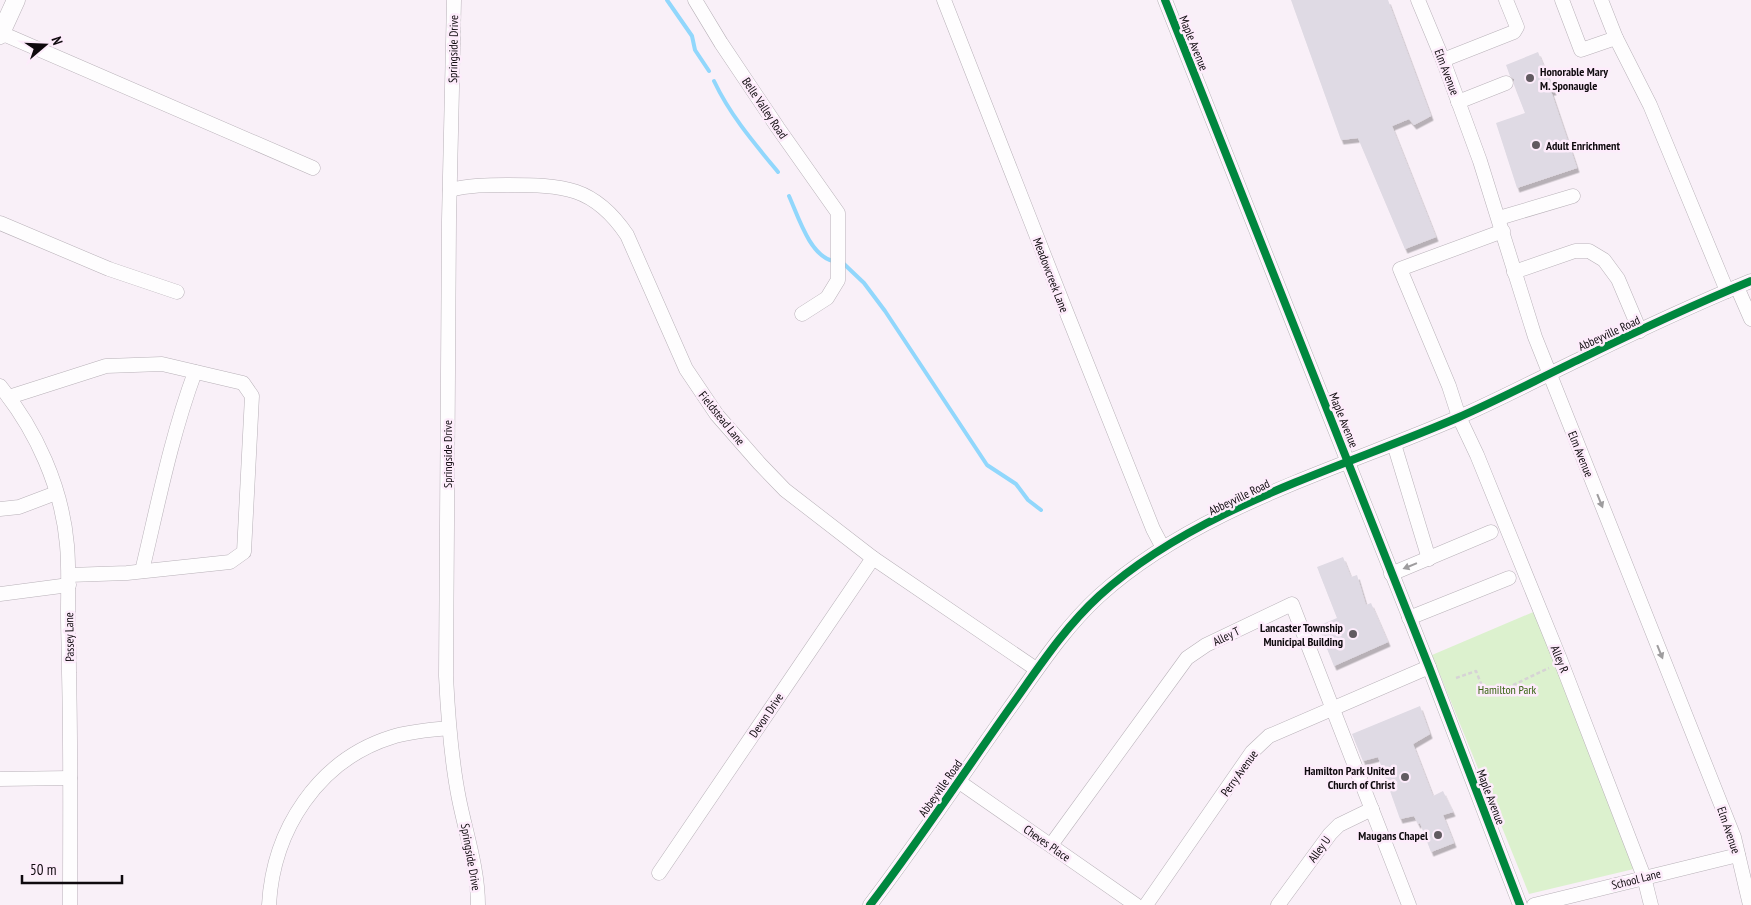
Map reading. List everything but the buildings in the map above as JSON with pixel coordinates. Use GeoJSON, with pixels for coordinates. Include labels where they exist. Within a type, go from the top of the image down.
{"type":"FeatureCollection","features":[{"type":"Feature","properties":{"kind":"main road"},"geometry":{"type":"LineString","coordinates":[[1,34],[16,0]]}},
{"type":"Feature","properties":{"kind":"street","name":"Springside Drive"},"geometry":{"type":"LineString","coordinates":[[454,0],[450,190],[446,666],[449,728],[459,798],[473,861],[478,905]]}},
{"type":"Feature","properties":{"kind":"street","name":"Belle Valley Road"},"geometry":{"type":"LineString","coordinates":[[695,0],[773,120],[838,213],[838,280],[827,298],[802,314]]}},
{"type":"Feature","properties":{"kind":"street","name":"Meadowcreek Lane"},"geometry":{"type":"LineString","coordinates":[[944,0],[1080,348],[1153,529],[1163,548]]}},
{"type":"Feature","properties":{"kind":"street","name":"Maple Avenue"},"geometry":{"type":"LineString","coordinates":[[1165,0],[1349,463],[1408,618],[1429,666],[1520,905]]}},
{"type":"Feature","properties":{"kind":"street","name":"Elm Avenue"},"geometry":{"type":"LineString","coordinates":[[1418,0],[1443,60],[1501,224],[1535,337],[1730,828],[1750,905]]}},
{"type":"Feature","properties":{"kind":"street"},"geometry":{"type":"LineString","coordinates":[[1443,60],[1514,32],[1517,27],[1506,0]]}},
{"type":"Feature","properties":{"kind":"street"},"geometry":{"type":"LineString","coordinates":[[1562,0],[1581,50],[1616,38]]}},
{"type":"Feature","properties":{"kind":"street"},"geometry":{"type":"LineString","coordinates":[[1601,0],[1616,38],[1650,105],[1732,289],[1751,319]]}},
{"type":"Feature","properties":{"kind":"street"},"geometry":{"type":"LineString","coordinates":[[1,34],[313,168]]}},
{"type":"Feature","properties":{"kind":"street"},"geometry":{"type":"LineString","coordinates":[[1458,102],[1506,83]]}},
{"type":"Feature","properties":{"kind":"street","name":"Fieldstead Lane"},"geometry":{"type":"LineString","coordinates":[[450,190],[478,185],[554,186],[578,192],[606,209],[628,235],[686,369],[717,415],[759,463],[785,490],[817,512],[845,537],[1036,669]]}},
{"type":"Feature","properties":{"kind":"street"},"geometry":{"type":"LineString","coordinates":[[1501,224],[1573,196]]}},
{"type":"Feature","properties":{"kind":"street"},"geometry":{"type":"LineString","coordinates":[[0,223],[110,269],[177,292]]}},
{"type":"Feature","properties":{"kind":"street","name":"Alley R"},"geometry":{"type":"LineString","coordinates":[[1501,224],[1400,269],[1445,377],[1459,417],[1477,454],[1553,641],[1644,877],[1651,905]]}},
{"type":"Feature","properties":{"kind":"street"},"geometry":{"type":"LineString","coordinates":[[1514,272],[1575,251],[1589,251],[1604,260],[1618,279],[1640,331]]}},
{"type":"Feature","properties":{"kind":"street","name":"Abbeyville Road"},"geometry":{"type":"LineString","coordinates":[[870,905],[904,860],[1036,669],[1070,627],[1126,573],[1163,548],[1249,503],[1459,417],[1640,331],[1751,281]]}},
{"type":"Feature","properties":{"kind":"street"},"geometry":{"type":"LineString","coordinates":[[0,594],[69,580],[230,562],[244,552],[252,396],[243,383],[162,364],[106,366],[9,397]]}},
{"type":"Feature","properties":{"kind":"street"},"geometry":{"type":"LineString","coordinates":[[142,571],[169,453],[183,404],[195,372]]}},
{"type":"Feature","properties":{"kind":"street","name":"Passey Lane"},"geometry":{"type":"LineString","coordinates":[[0,386],[27,425],[40,449],[56,493],[67,543],[69,580],[70,905]]}},
{"type":"Feature","properties":{"kind":"street"},"geometry":{"type":"LineString","coordinates":[[1394,444],[1429,559]]}},
{"type":"Feature","properties":{"kind":"street"},"geometry":{"type":"LineString","coordinates":[[0,509],[19,507],[56,493]]}},
{"type":"Feature","properties":{"kind":"street"},"geometry":{"type":"LineString","coordinates":[[1391,574],[1491,532]]}},
{"type":"Feature","properties":{"kind":"street","name":"Devon Drive"},"geometry":{"type":"LineString","coordinates":[[659,873],[874,558]]}},
{"type":"Feature","properties":{"kind":"street"},"geometry":{"type":"LineString","coordinates":[[1408,618],[1509,578]]}},
{"type":"Feature","properties":{"kind":"street","name":"Alley T"},"geometry":{"type":"LineString","coordinates":[[1050,845],[1187,658],[1206,645],[1292,604],[1409,905]]}},
{"type":"Feature","properties":{"kind":"street","name":"Perry Avenue"},"geometry":{"type":"LineString","coordinates":[[1146,905],[1252,752],[1269,736],[1429,666]]}},
{"type":"Feature","properties":{"kind":"street"},"geometry":{"type":"LineString","coordinates":[[269,905],[270,885],[276,857],[287,830],[313,790],[334,770],[371,745],[404,734],[449,728]]}},
{"type":"Feature","properties":{"kind":"street"},"geometry":{"type":"LineString","coordinates":[[0,779],[70,778]]}},
{"type":"Feature","properties":{"kind":"street","name":"Cheves Place"},"geometry":{"type":"LineString","coordinates":[[958,781],[1136,905]]}},
{"type":"Feature","properties":{"kind":"street","name":"Alley U"},"geometry":{"type":"LineString","coordinates":[[1278,905],[1330,834],[1339,825],[1372,809]]}},
{"type":"Feature","properties":{"kind":"street","name":"School Lane"},"geometry":{"type":"LineString","coordinates":[[1534,905],[1738,855]]}},
{"type":"Feature","properties":{"kind":"path"},"geometry":{"type":"LineString","coordinates":[[1456,678],[1476,671],[1484,691],[1491,688],[1494,694],[1551,668]]}},
{"type":"Feature","properties":{"kind":"green space","name":"Hamilton Park"},"geometry":{"type":"Polygon","coordinates":[[[1538,610],[1638,868],[1529,894],[1432,655],[1538,610]]]}},
{"type":"Feature","properties":{"kind":"waterway"},"geometry":{"type":"LineString","coordinates":[[667,0],[692,36],[695,50],[709,71]]}},
{"type":"Feature","properties":{"kind":"waterway"},"geometry":{"type":"LineString","coordinates":[[714,81],[735,117],[778,172]]}},
{"type":"Feature","properties":{"kind":"waterway"},"geometry":{"type":"LineString","coordinates":[[789,196],[811,244],[825,258],[833,261]]}},
{"type":"Feature","properties":{"kind":"waterway"},"geometry":{"type":"LineString","coordinates":[[844,264],[864,283],[885,311],[987,465],[1016,484],[1028,500],[1041,510]]}},
{"type":"Feature","properties":{"kind":"cycle path"},"geometry":{"type":"LineString","coordinates":[[1165,0],[1429,667],[1520,905]]}},
{"type":"Feature","properties":{"kind":"cycle path"},"geometry":{"type":"LineString","coordinates":[[870,905],[906,857],[1051,650],[1099,596],[1137,565],[1179,538],[1224,514],[1270,493],[1457,418],[1642,329],[1751,281]]}},
{"type":"Feature","properties":{"kind":"place","name":"Honorable Mary M. Sponaugle"},"geometry":{"type":"Point","coordinates":[1530,78]}},
{"type":"Feature","properties":{"kind":"place","name":"Adult Enrichment"},"geometry":{"type":"Point","coordinates":[1536,145]}},
{"type":"Feature","properties":{"kind":"place","name":"Lancaster Township Municipal Building"},"geometry":{"type":"Point","coordinates":[1353,634]}},
{"type":"Feature","properties":{"kind":"place","name":"Hamilton Park United Church of Christ"},"geometry":{"type":"Point","coordinates":[1405,777]}},
{"type":"Feature","properties":{"kind":"place","name":"Maugans Chapel"},"geometry":{"type":"Point","coordinates":[1438,835]}}]}
